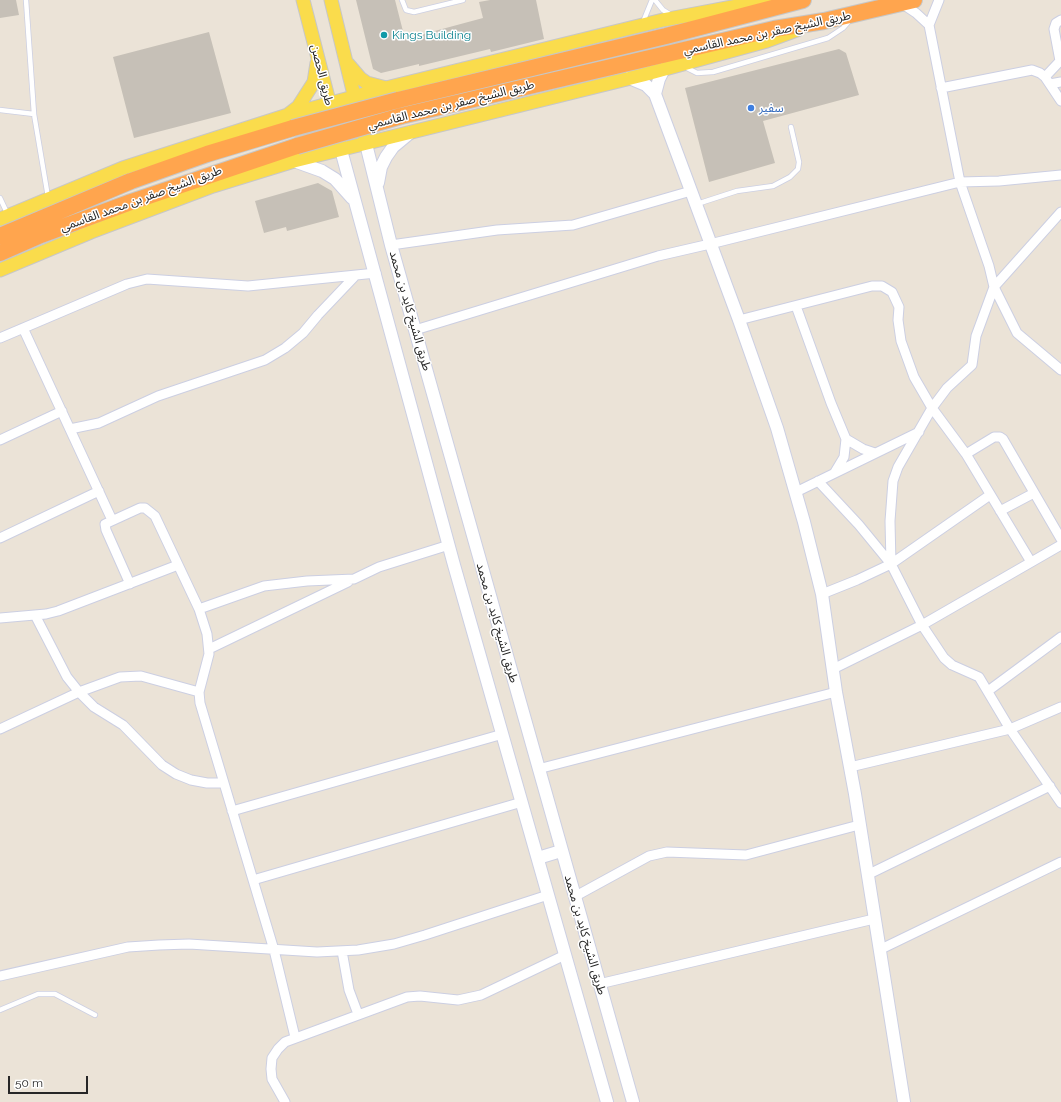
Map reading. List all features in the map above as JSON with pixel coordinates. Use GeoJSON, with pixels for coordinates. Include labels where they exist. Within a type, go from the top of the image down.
{"type":"FeatureCollection","features":[{"type":"Feature","properties":{"kind":"highway","name":"طريق الشيخ صقر بن محمد القاسمي"},"geometry":{"type":"LineString","coordinates":[[0,236],[131,180],[207,154],[290,121],[398,100],[666,36],[803,0]]}},
{"type":"Feature","properties":{"kind":"highway","name":"طريق الشيخ صقر بن محمد القاسمي"},"geometry":{"type":"LineString","coordinates":[[0,253],[41,235],[131,202],[296,153],[401,116],[774,29],[824,21],[908,2]]}},
{"type":"Feature","properties":{"kind":"main road","name":"طريق الحصن"},"geometry":{"type":"LineString","coordinates":[[303,0],[341,150]]}},
{"type":"Feature","properties":{"kind":"main road"},"geometry":{"type":"LineString","coordinates":[[331,0],[366,144]]}},
{"type":"Feature","properties":{"kind":"main road"},"geometry":{"type":"LineString","coordinates":[[3,213],[48,198],[122,168],[290,121],[330,104],[386,88],[725,6],[769,0]]}},
{"type":"Feature","properties":{"kind":"main road"},"geometry":{"type":"LineString","coordinates":[[0,270],[91,232],[296,153],[341,150],[366,144],[683,64],[767,41],[824,21]]}},
{"type":"Feature","properties":{"kind":"main road"},"geometry":{"type":"LineString","coordinates":[[290,121],[314,82],[318,57]]}},
{"type":"Feature","properties":{"kind":"main road"},"geometry":{"type":"LineString","coordinates":[[346,60],[353,71],[367,83],[386,88]]}},
{"type":"Feature","properties":{"kind":"main road"},"geometry":{"type":"LineString","coordinates":[[655,94],[659,78],[664,69]]}},
{"type":"Feature","properties":{"kind":"main road"},"geometry":{"type":"LineString","coordinates":[[629,78],[646,86],[655,94],[739,320],[777,428],[796,492],[822,594],[836,692],[850,767],[904,1102]]}},
{"type":"Feature","properties":{"kind":"main road"},"geometry":{"type":"LineString","coordinates":[[378,190],[379,179],[386,157],[393,147],[411,132]]}},
{"type":"Feature","properties":{"kind":"main road","name":"طريق الشيخ كايد بن محمد"},"geometry":{"type":"LineString","coordinates":[[366,144],[391,245],[633,1102]]}},
{"type":"Feature","properties":{"kind":"main road","name":"طريق الشيخ كايد بن محمد"},"geometry":{"type":"LineString","coordinates":[[341,150],[376,273],[449,545],[607,1102]]}},
{"type":"Feature","properties":{"kind":"main road"},"geometry":{"type":"LineString","coordinates":[[296,153],[308,165],[328,175],[346,189],[355,201]]}},
{"type":"Feature","properties":{"kind":"main road"},"geometry":{"type":"LineString","coordinates":[[538,858],[561,851]]}},
{"type":"Feature","properties":{"kind":"street"},"geometry":{"type":"LineString","coordinates":[[939,0],[929,25],[960,182],[989,266],[994,287],[1017,333],[1061,370]]}},
{"type":"Feature","properties":{"kind":"street"},"geometry":{"type":"LineString","coordinates":[[908,2],[916,13],[929,25]]}},
{"type":"Feature","properties":{"kind":"street"},"geometry":{"type":"LineString","coordinates":[[1048,81],[1060,61],[1054,29],[1056,23],[1061,20]]}},
{"type":"Feature","properties":{"kind":"street"},"geometry":{"type":"LineString","coordinates":[[942,88],[1032,70],[1040,73],[1048,81],[1061,101]]}},
{"type":"Feature","properties":{"kind":"street"},"geometry":{"type":"LineString","coordinates":[[1048,81],[1061,82]]}},
{"type":"Feature","properties":{"kind":"street"},"geometry":{"type":"LineString","coordinates":[[415,330],[658,256],[960,182],[999,181],[1061,176]]}},
{"type":"Feature","properties":{"kind":"street"},"geometry":{"type":"LineString","coordinates":[[391,245],[497,230],[573,225],[691,191]]}},
{"type":"Feature","properties":{"kind":"street"},"geometry":{"type":"LineString","coordinates":[[891,564],[889,534],[895,473],[932,408],[947,388],[972,365],[976,336],[994,287],[1061,212]]}},
{"type":"Feature","properties":{"kind":"street"},"geometry":{"type":"LineString","coordinates":[[0,338],[127,284],[147,279],[248,286],[376,273]]}},
{"type":"Feature","properties":{"kind":"street"},"geometry":{"type":"LineString","coordinates":[[70,428],[99,423],[176,389],[265,360],[285,348],[303,333],[318,314],[356,275]]}},
{"type":"Feature","properties":{"kind":"street"},"geometry":{"type":"LineString","coordinates":[[739,320],[872,286],[882,286],[888,289],[898,301],[899,329],[906,358],[914,376],[932,408],[966,454],[1031,562]]}},
{"type":"Feature","properties":{"kind":"street"},"geometry":{"type":"LineString","coordinates":[[796,306],[830,403],[846,439],[844,457],[835,472]]}},
{"type":"Feature","properties":{"kind":"street"},"geometry":{"type":"LineString","coordinates":[[23,328],[112,520]]}},
{"type":"Feature","properties":{"kind":"street"},"geometry":{"type":"LineString","coordinates":[[0,440],[62,411]]}},
{"type":"Feature","properties":{"kind":"street"},"geometry":{"type":"LineString","coordinates":[[796,492],[919,432]]}},
{"type":"Feature","properties":{"kind":"street"},"geometry":{"type":"LineString","coordinates":[[966,454],[994,437],[1000,437],[1005,442],[1061,539]]}},
{"type":"Feature","properties":{"kind":"street"},"geometry":{"type":"LineString","coordinates":[[846,439],[863,449],[875,453]]}},
{"type":"Feature","properties":{"kind":"street"},"geometry":{"type":"LineString","coordinates":[[818,481],[859,525],[891,564],[922,625],[944,658],[952,665],[978,677],[988,691],[1010,730],[1061,803]]}},
{"type":"Feature","properties":{"kind":"street"},"geometry":{"type":"LineString","coordinates":[[0,538],[99,491]]}},
{"type":"Feature","properties":{"kind":"street"},"geometry":{"type":"LineString","coordinates":[[1000,511],[1034,493]]}},
{"type":"Feature","properties":{"kind":"street"},"geometry":{"type":"LineString","coordinates":[[822,594],[891,564],[990,495]]}},
{"type":"Feature","properties":{"kind":"street"},"geometry":{"type":"LineString","coordinates":[[130,584],[106,530],[106,524],[140,508],[145,508],[154,516],[178,565],[198,609],[206,634],[209,649],[207,668],[199,692],[203,715],[274,950],[295,1038]]}},
{"type":"Feature","properties":{"kind":"street"},"geometry":{"type":"LineString","coordinates":[[209,649],[379,567],[449,545]]}},
{"type":"Feature","properties":{"kind":"street"},"geometry":{"type":"LineString","coordinates":[[833,669],[922,625],[1061,545]]}},
{"type":"Feature","properties":{"kind":"street"},"geometry":{"type":"LineString","coordinates":[[0,618],[58,611],[178,565]]}},
{"type":"Feature","properties":{"kind":"street"},"geometry":{"type":"LineString","coordinates":[[198,609],[264,586],[308,581],[354,579]]}},
{"type":"Feature","properties":{"kind":"street"},"geometry":{"type":"LineString","coordinates":[[34,615],[57,660],[79,692],[94,707],[123,725],[162,765],[176,774],[191,780],[207,783],[224,783]]}},
{"type":"Feature","properties":{"kind":"street"},"geometry":{"type":"LineString","coordinates":[[988,691],[1061,637]]}},
{"type":"Feature","properties":{"kind":"street"},"geometry":{"type":"LineString","coordinates":[[0,729],[79,692],[110,680],[131,675],[152,678],[199,692]]}},
{"type":"Feature","properties":{"kind":"street"},"geometry":{"type":"LineString","coordinates":[[538,769],[836,692]]}},
{"type":"Feature","properties":{"kind":"street"},"geometry":{"type":"LineString","coordinates":[[850,767],[1010,730],[1061,707]]}},
{"type":"Feature","properties":{"kind":"street"},"geometry":{"type":"LineString","coordinates":[[232,811],[503,734]]}},
{"type":"Feature","properties":{"kind":"street"},"geometry":{"type":"LineString","coordinates":[[867,875],[1050,786]]}},
{"type":"Feature","properties":{"kind":"street"},"geometry":{"type":"LineString","coordinates":[[253,880],[522,802]]}},
{"type":"Feature","properties":{"kind":"street"},"geometry":{"type":"LineString","coordinates":[[574,897],[649,856],[667,852],[746,855],[859,825]]}},
{"type":"Feature","properties":{"kind":"street"},"geometry":{"type":"LineString","coordinates":[[879,950],[1061,862]]}},
{"type":"Feature","properties":{"kind":"street"},"geometry":{"type":"LineString","coordinates":[[0,976],[128,948],[189,944],[274,950],[342,951],[394,944],[548,895]]}},
{"type":"Feature","properties":{"kind":"street"},"geometry":{"type":"LineString","coordinates":[[599,984],[874,919]]}},
{"type":"Feature","properties":{"kind":"street"},"geometry":{"type":"LineString","coordinates":[[342,951],[349,990],[358,1014]]}},
{"type":"Feature","properties":{"kind":"street"},"geometry":{"type":"LineString","coordinates":[[285,1102],[272,1079],[271,1069],[272,1058],[285,1042],[358,1014],[413,996],[450,1000],[468,999],[481,995],[565,955]]}},
{"type":"Feature","properties":{"kind":"lane"},"geometry":{"type":"LineString","coordinates":[[26,0],[34,114],[48,198]]}},
{"type":"Feature","properties":{"kind":"lane"},"geometry":{"type":"LineString","coordinates":[[402,0],[406,10],[414,12],[463,0]]}},
{"type":"Feature","properties":{"kind":"lane"},"geometry":{"type":"LineString","coordinates":[[640,26],[654,0],[663,10],[678,17]]}},
{"type":"Feature","properties":{"kind":"lane"},"geometry":{"type":"LineString","coordinates":[[683,64],[697,73],[713,72],[828,38],[843,28],[854,14]]}},
{"type":"Feature","properties":{"kind":"lane"},"geometry":{"type":"LineString","coordinates":[[0,110],[34,114]]}},
{"type":"Feature","properties":{"kind":"lane"},"geometry":{"type":"LineString","coordinates":[[696,204],[737,191],[773,186],[790,177],[798,169],[799,162],[791,127]]}},
{"type":"Feature","properties":{"kind":"lane"},"geometry":{"type":"LineString","coordinates":[[0,198],[3,213]]}},
{"type":"Feature","properties":{"kind":"lane"},"geometry":{"type":"LineString","coordinates":[[0,1010],[38,994],[55,994],[95,1015]]}},
{"type":"Feature","properties":{"kind":"building"},"geometry":{"type":"Polygon","coordinates":[[[0,0],[16,0],[19,15],[0,18],[0,0]]]}},
{"type":"Feature","properties":{"kind":"building"},"geometry":{"type":"Polygon","coordinates":[[[356,0],[395,0],[405,39],[483,18],[479,2],[490,0],[536,0],[544,39],[491,52],[490,49],[419,66],[419,64],[381,73],[373,69],[356,0]]]}},
{"type":"Feature","properties":{"kind":"building"},"geometry":{"type":"Polygon","coordinates":[[[209,32],[231,113],[134,138],[113,57],[209,32]]]}},
{"type":"Feature","properties":{"kind":"building","name":"سفير"},"geometry":{"type":"Polygon","coordinates":[[[839,49],[846,53],[859,95],[763,121],[775,163],[709,182],[685,88],[839,49]]]}},
{"type":"Feature","properties":{"kind":"building"},"geometry":{"type":"Polygon","coordinates":[[[318,183],[332,191],[339,217],[287,231],[286,227],[264,233],[255,201],[318,183]]]}},
{"type":"Feature","properties":{"kind":"place","name":"Kings Building"},"geometry":{"type":"Point","coordinates":[384,35]}},
{"type":"Feature","properties":{"kind":"place","name":"سفير"},"geometry":{"type":"Point","coordinates":[751,108]}}]}
